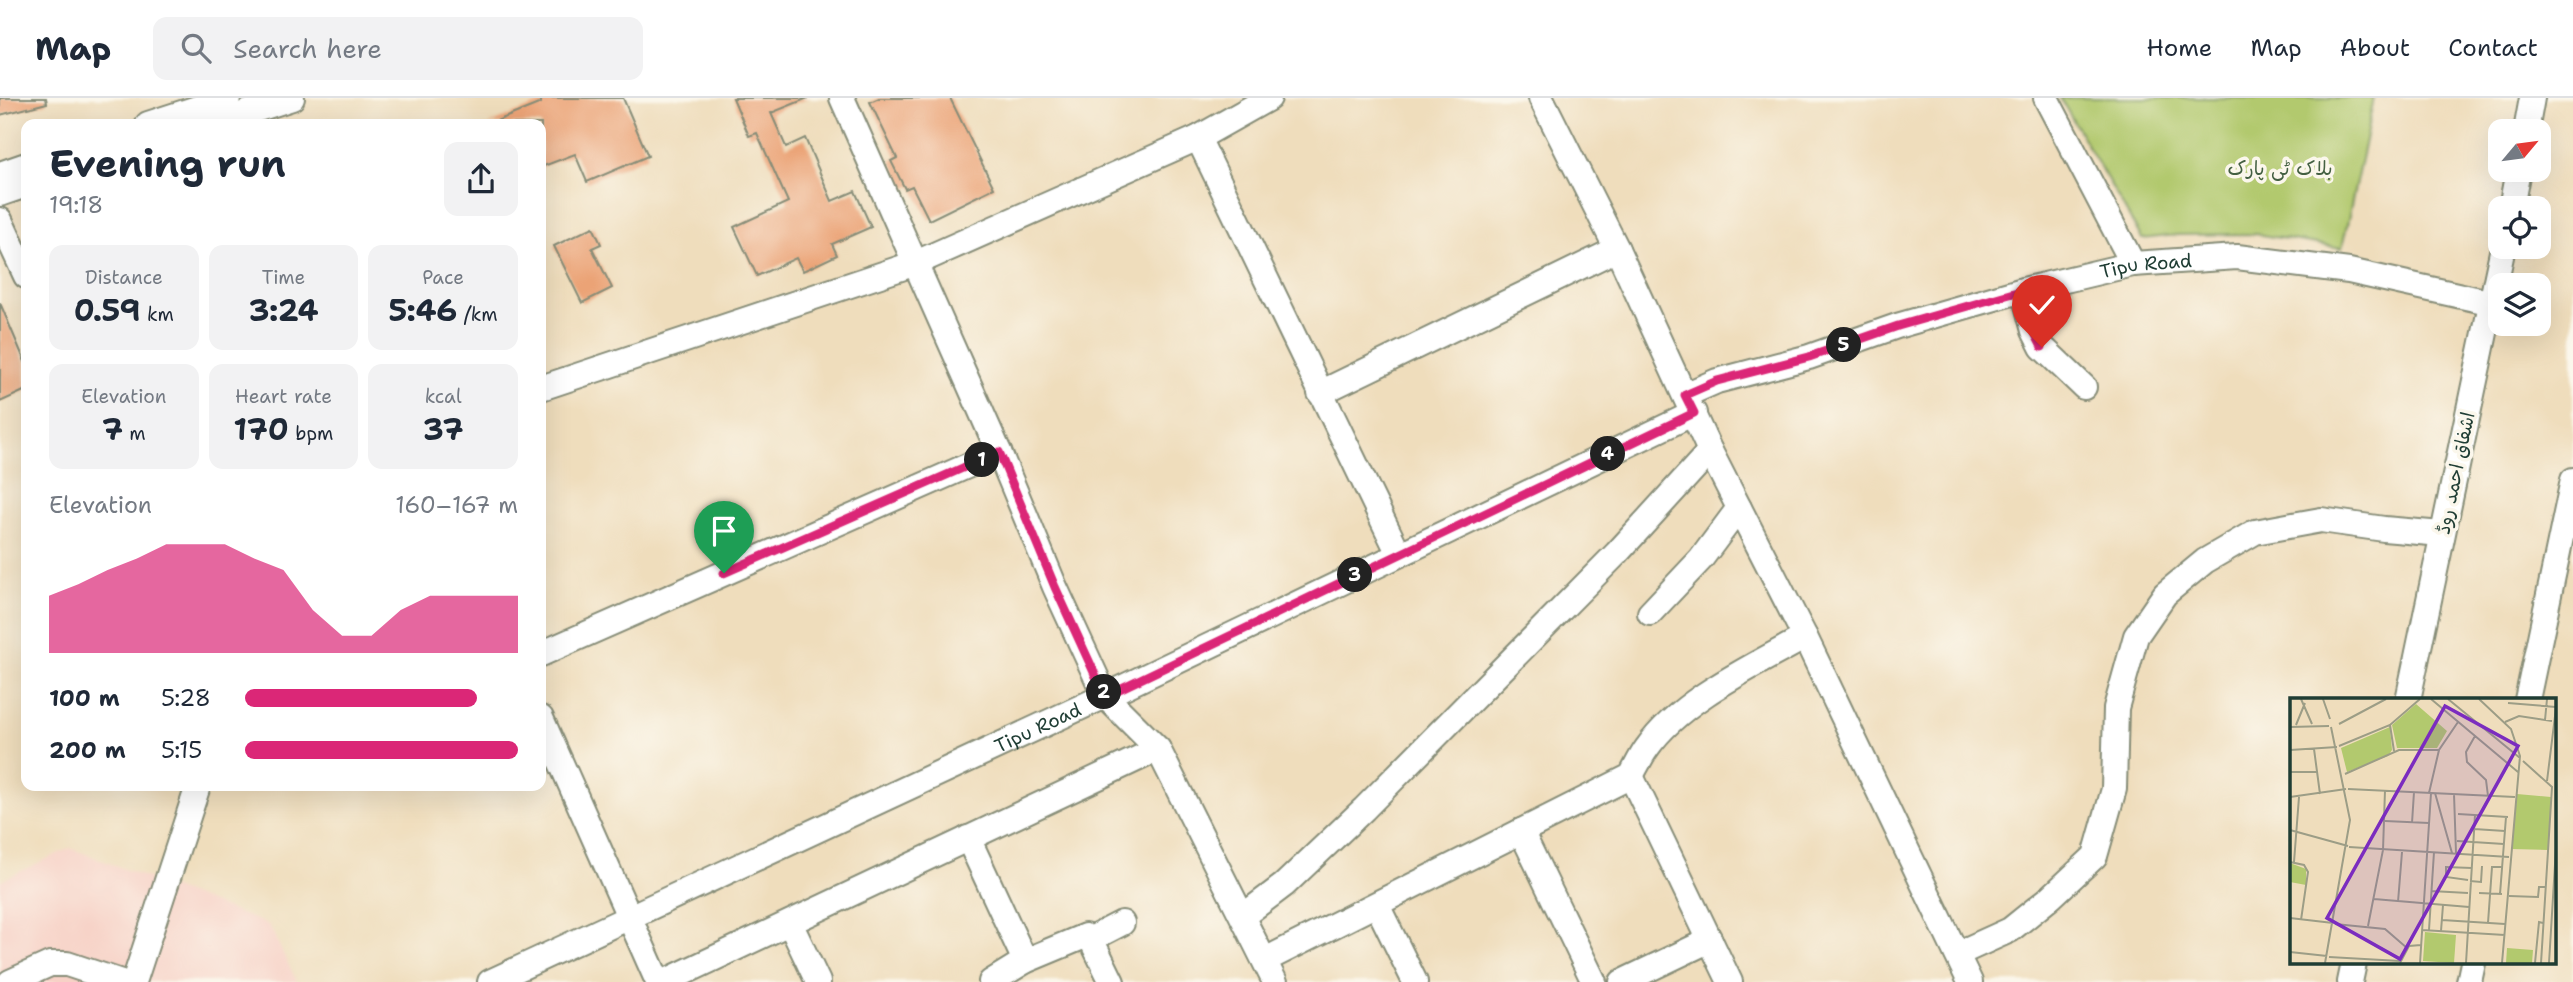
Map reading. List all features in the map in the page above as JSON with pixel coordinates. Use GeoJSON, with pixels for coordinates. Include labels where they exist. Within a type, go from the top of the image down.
{"type":"FeatureCollection","features":[{"type":"Feature","properties":{"kind":"street"},"geometry":{"type":"LineString","coordinates":[[163,119],[228,98]]}},
{"type":"Feature","properties":{"kind":"street"},"geometry":{"type":"LineString","coordinates":[[227,119],[292,98]]}},
{"type":"Feature","properties":{"kind":"street"},"geometry":{"type":"LineString","coordinates":[[842,98],[1105,696],[1158,749],[1270,971],[1377,905],[1631,776],[1647,747],[1676,716],[1718,687],[1805,637]]}},
{"type":"Feature","properties":{"kind":"street"},"geometry":{"type":"LineString","coordinates":[[546,386],[916,263],[1198,138],[1269,98]]}},
{"type":"Feature","properties":{"kind":"street"},"geometry":{"type":"LineString","coordinates":[[1541,98],[1617,250],[1710,451],[1805,637],[1970,982]]}},
{"type":"Feature","properties":{"kind":"street"},"geometry":{"type":"LineString","coordinates":[[2046,98],[2133,264]]}},
{"type":"Feature","properties":{"kind":"street"},"geometry":{"type":"LineString","coordinates":[[2528,119],[2532,98]]}},
{"type":"Feature","properties":{"kind":"street"},"geometry":{"type":"LineString","coordinates":[[1198,138],[1399,554]]}},
{"type":"Feature","properties":{"kind":"street"},"geometry":{"type":"LineString","coordinates":[[0,174],[21,168]]}},
{"type":"Feature","properties":{"kind":"street"},"geometry":{"type":"LineString","coordinates":[[0,194],[21,187]]}},
{"type":"Feature","properties":{"kind":"street"},"geometry":{"type":"LineString","coordinates":[[0,220],[21,265]]}},
{"type":"Feature","properties":{"kind":"street"},"geometry":{"type":"LineString","coordinates":[[1320,393],[1617,250]]}},
{"type":"Feature","properties":{"kind":"street","name":"Tipu Road"},"geometry":{"type":"LineString","coordinates":[[491,982],[1105,696],[1399,554],[1690,404],[1717,381],[1809,357],[1898,326],[2024,290],[2133,264],[2237,257],[2349,271],[2488,302]]}},
{"type":"Feature","properties":{"kind":"street"},"geometry":{"type":"LineString","coordinates":[[2024,290],[2034,331],[2042,347],[2084,387]]}},
{"type":"Feature","properties":{"kind":"street","name":"اشفاق احمد روڈ"},"geometry":{"type":"LineString","coordinates":[[2408,698],[2488,326]]}},
{"type":"Feature","properties":{"kind":"street"},"geometry":{"type":"LineString","coordinates":[[1242,916],[1284,885],[1364,809],[1617,553],[1710,451]]}},
{"type":"Feature","properties":{"kind":"street"},"geometry":{"type":"LineString","coordinates":[[546,652],[999,452]]}},
{"type":"Feature","properties":{"kind":"street"},"geometry":{"type":"LineString","coordinates":[[2527,698],[2573,480]]}},
{"type":"Feature","properties":{"kind":"street"},"geometry":{"type":"LineString","coordinates":[[1650,613],[1701,559],[1739,508]]}},
{"type":"Feature","properties":{"kind":"street"},"geometry":{"type":"LineString","coordinates":[[1956,954],[2010,930],[2052,897],[2095,856],[2114,789],[2116,708],[2136,636],[2165,594],[2205,561],[2255,532],[2321,520],[2442,534]]}},
{"type":"Feature","properties":{"kind":"street"},"geometry":{"type":"LineString","coordinates":[[546,729],[658,982]]}},
{"type":"Feature","properties":{"kind":"street"},"geometry":{"type":"LineString","coordinates":[[664,982],[1158,749]]}},
{"type":"Feature","properties":{"kind":"street"},"geometry":{"type":"LineString","coordinates":[[1631,776],[1730,982]]}},
{"type":"Feature","properties":{"kind":"street"},"geometry":{"type":"LineString","coordinates":[[134,982],[196,791]]}},
{"type":"Feature","properties":{"kind":"street"},"geometry":{"type":"LineString","coordinates":[[1521,831],[1594,982]]}},
{"type":"Feature","properties":{"kind":"street"},"geometry":{"type":"LineString","coordinates":[[968,838],[1025,961]]}},
{"type":"Feature","properties":{"kind":"street"},"geometry":{"type":"LineString","coordinates":[[1377,905],[1415,982]]}},
{"type":"Feature","properties":{"kind":"street"},"geometry":{"type":"LineString","coordinates":[[790,923],[818,982]]}},
{"type":"Feature","properties":{"kind":"street"},"geometry":{"type":"LineString","coordinates":[[1091,939],[1122,923]]}},
{"type":"Feature","properties":{"kind":"street"},"geometry":{"type":"LineString","coordinates":[[991,982],[1025,961],[1085,936],[1091,939],[1112,982]]}},
{"type":"Feature","properties":{"kind":"street"},"geometry":{"type":"LineString","coordinates":[[1622,982],[1710,940]]}},
{"type":"Feature","properties":{"kind":"street"},"geometry":{"type":"LineString","coordinates":[[10,982],[50,964],[67,964],[121,982]]}},
{"type":"Feature","properties":{"kind":"street"},"geometry":{"type":"LineString","coordinates":[[2350,982],[2354,964]]}},
{"type":"Feature","properties":{"kind":"street"},"geometry":{"type":"LineString","coordinates":[[2469,982],[2473,964]]}},
{"type":"Feature","properties":{"kind":"shaded area"},"geometry":{"type":"Polygon","coordinates":[[[70,848],[269,925],[297,982],[0,982],[0,881],[70,848]]]}},
{"type":"Feature","properties":{"kind":"green space","name":"بلاک ٹی پارک"},"geometry":{"type":"Polygon","coordinates":[[[2060,98],[2374,98],[2342,248],[2255,234],[2177,235],[2142,239],[2060,98]]]}},
{"type":"Feature","properties":{"kind":"building"},"geometry":{"type":"Polygon","coordinates":[[[0,98],[46,98],[47,103],[0,115],[0,98]]]}},
{"type":"Feature","properties":{"kind":"building"},"geometry":{"type":"Polygon","coordinates":[[[541,98],[623,98],[648,156],[587,182],[575,154],[546,165],[546,119],[501,119],[541,103],[541,98]]]}},
{"type":"Feature","properties":{"kind":"building"},"geometry":{"type":"Polygon","coordinates":[[[733,98],[808,98],[771,113],[786,147],[805,138],[832,201],[855,191],[871,227],[832,244],[837,255],[803,271],[796,258],[757,276],[734,227],[788,202],[757,133],[749,136],[733,98]]]}},
{"type":"Feature","properties":{"kind":"building"},"geometry":{"type":"Polygon","coordinates":[[[879,98],[950,98],[994,188],[929,220],[912,186],[905,189],[891,161],[897,158],[870,102],[879,98]]]}},
{"type":"Feature","properties":{"kind":"building"},"geometry":{"type":"Polygon","coordinates":[[[593,227],[601,244],[592,248],[612,288],[582,303],[554,246],[593,227]]]}},
{"type":"Feature","properties":{"kind":"building"},"geometry":{"type":"Polygon","coordinates":[[[0,303],[21,352],[21,392],[0,402],[0,303]]]}},
{"type":"Feature","properties":{"kind":"route"},"geometry":{"type":"LineString","coordinates":[[724,573],[999,452],[1055,587],[1105,696],[1694,413],[1685,395],[1717,381],[1809,357],[1898,326],[2024,290],[2034,331],[2042,347]]}}]}
